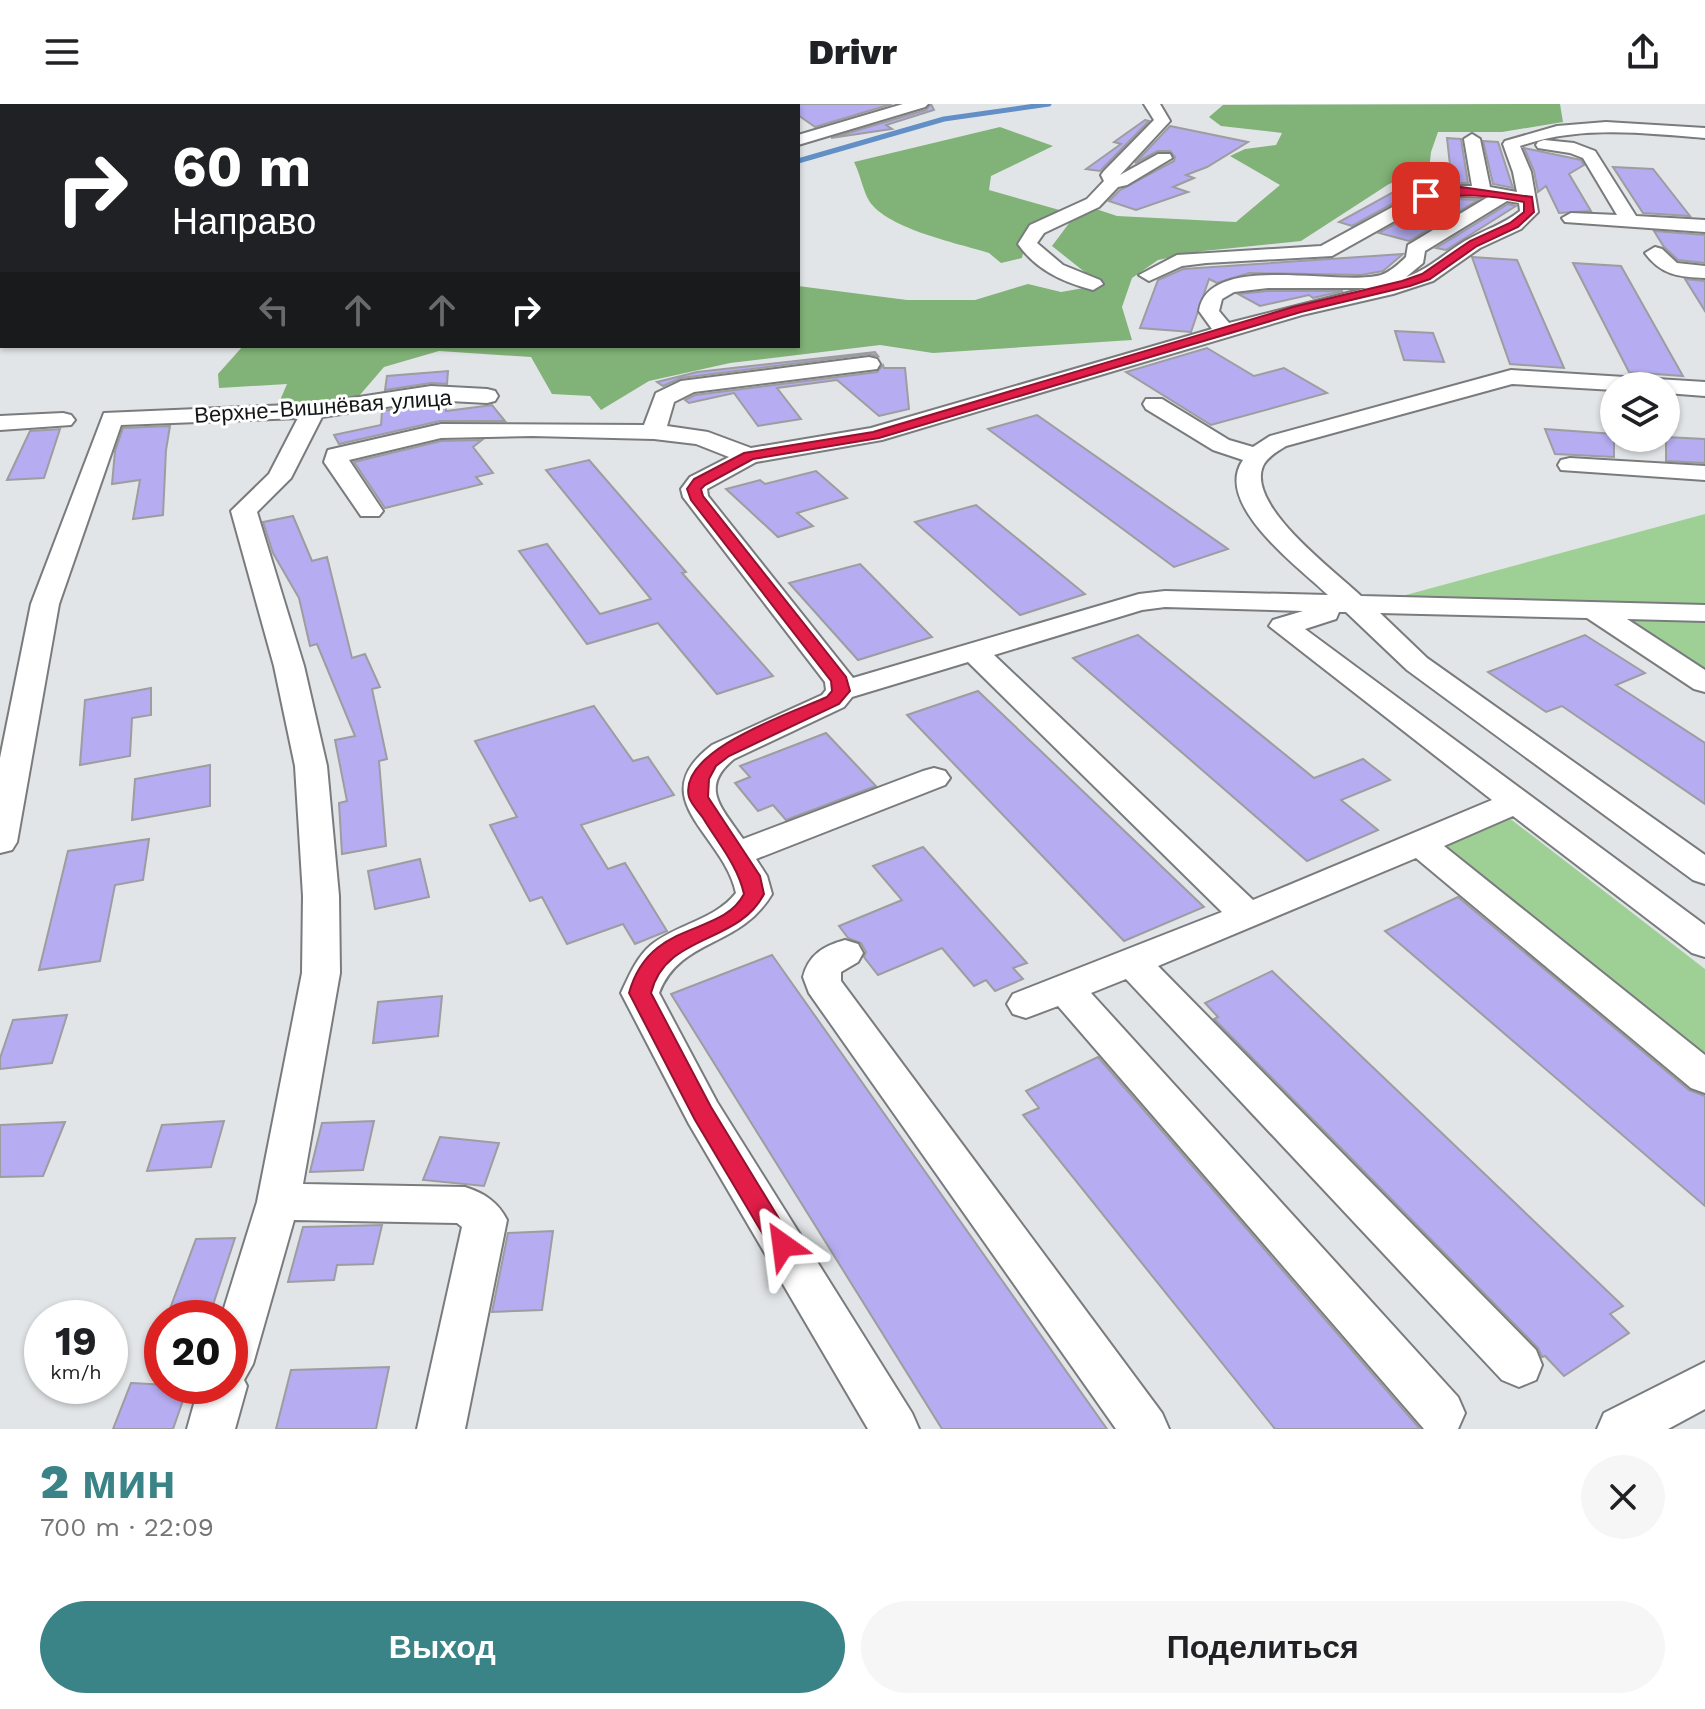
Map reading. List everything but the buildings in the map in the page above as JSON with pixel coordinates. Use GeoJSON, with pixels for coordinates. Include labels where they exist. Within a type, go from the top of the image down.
{"type":"FeatureCollection","features":[{"type":"Feature","properties":{"kind":"street"},"geometry":{"type":"LineString","coordinates":[[800,139],[920,104]]}},
{"type":"Feature","properties":{"kind":"street"},"geometry":{"type":"LineString","coordinates":[[1113,182],[1110,175],[1162,121],[1152,104]]}},
{"type":"Feature","properties":{"kind":"street"},"geometry":{"type":"LineString","coordinates":[[841,691],[840,681],[696,497],[694,489],[699,482],[749,456],[874,435],[1225,332],[1426,277],[1473,244],[1514,225],[1529,212],[1517,197],[1511,144],[1525,138],[1577,122],[1705,133]]}},
{"type":"Feature","properties":{"kind":"street"},"geometry":{"type":"LineString","coordinates":[[1472,139],[1482,191]]}},
{"type":"Feature","properties":{"kind":"street"},"geometry":{"type":"LineString","coordinates":[[1544,145],[1574,148],[1589,155],[1630,222]]}},
{"type":"Feature","properties":{"kind":"street"},"geometry":{"type":"LineString","coordinates":[[1093,284],[1062,275],[1041,261],[1027,244],[1037,229],[1093,203],[1113,182],[1121,181],[1164,158]]}},
{"type":"Feature","properties":{"kind":"street"},"geometry":{"type":"LineString","coordinates":[[1149,275],[1177,261],[1206,257],[1325,252],[1426,196],[1447,191],[1482,191],[1517,197]]}},
{"type":"Feature","properties":{"kind":"street"},"geometry":{"type":"LineString","coordinates":[[1225,332],[1209,311],[1212,297],[1218,291],[1245,283],[1366,282],[1393,278],[1416,259],[1415,249],[1517,197]]}},
{"type":"Feature","properties":{"kind":"street"},"geometry":{"type":"LineString","coordinates":[[1571,218],[1705,226]]}},
{"type":"Feature","properties":{"kind":"street"},"geometry":{"type":"LineString","coordinates":[[1655,253],[1662,264],[1670,269],[1705,272]]}},
{"type":"Feature","properties":{"kind":"street"},"geometry":{"type":"LineString","coordinates":[[654,432],[664,398],[689,386],[869,364]]}},
{"type":"Feature","properties":{"kind":"street"},"geometry":{"type":"LineString","coordinates":[[1600,382],[1527,377],[1498,379],[1278,441],[1256,456],[1248,468],[1248,485],[1252,501],[1262,517],[1417,664],[1705,872]]}},
{"type":"Feature","properties":{"kind":"street"},"geometry":{"type":"LineString","coordinates":[[1680,387],[1705,389]]}},
{"type":"Feature","properties":{"kind":"street","name":"Верхне-Вишнёвая улица"},"geometry":{"type":"LineString","coordinates":[[0,842],[45,604],[112,418],[313,411],[431,393],[487,396]]}},
{"type":"Feature","properties":{"kind":"street"},"geometry":{"type":"LineString","coordinates":[[1154,404],[1221,445],[1256,456]]}},
{"type":"Feature","properties":{"kind":"street"},"geometry":{"type":"LineString","coordinates":[[248,1303],[278,1202],[321,973],[321,896],[311,766],[289,666],[244,511],[279,478],[313,411]]}},
{"type":"Feature","properties":{"kind":"street"},"geometry":{"type":"LineString","coordinates":[[0,423],[63,420]]}},
{"type":"Feature","properties":{"kind":"street"},"geometry":{"type":"LineString","coordinates":[[370,511],[336,462],[337,455],[441,431],[654,432],[700,437],[749,456]]}},
{"type":"Feature","properties":{"kind":"street"},"geometry":{"type":"LineString","coordinates":[[1570,465],[1705,473]]}},
{"type":"Feature","properties":{"kind":"street"},"geometry":{"type":"LineString","coordinates":[[895,1429],[703,1113],[640,993],[645,975],[660,957],[683,940],[730,920],[747,907],[754,894],[750,876],[698,797],[700,779],[709,763],[723,752],[833,701],[841,691],[1139,602],[1165,599],[1705,613]]}},
{"type":"Feature","properties":{"kind":"street"},"geometry":{"type":"LineString","coordinates":[[1356,604],[1283,626],[1705,944]]}},
{"type":"Feature","properties":{"kind":"street"},"geometry":{"type":"LineString","coordinates":[[1593,610],[1705,683]]}},
{"type":"Feature","properties":{"kind":"street"},"geometry":{"type":"LineString","coordinates":[[973,651],[1248,916]]}},
{"type":"Feature","properties":{"kind":"street"},"geometry":{"type":"LineString","coordinates":[[736,854],[934,778]]}},
{"type":"Feature","properties":{"kind":"street"},"geometry":{"type":"LineString","coordinates":[[1441,1413],[1046,996],[1248,916],[1517,802]]}},
{"type":"Feature","properties":{"kind":"street"},"geometry":{"type":"LineString","coordinates":[[1419,843],[1705,1077]]}},
{"type":"Feature","properties":{"kind":"street"},"geometry":{"type":"LineString","coordinates":[[845,953],[829,960],[822,969],[822,983],[1145,1429]]}},
{"type":"Feature","properties":{"kind":"street"},"geometry":{"type":"LineString","coordinates":[[1132,962],[1519,1365]]}},
{"type":"Feature","properties":{"kind":"street"},"geometry":{"type":"LineString","coordinates":[[278,1202],[465,1205],[485,1220],[441,1429]]}},
{"type":"Feature","properties":{"kind":"street"},"geometry":{"type":"LineString","coordinates":[[1621,1429],[1705,1384]]}},
{"type":"Feature","properties":{"kind":"street"},"geometry":{"type":"LineString","coordinates":[[211,1429],[218,1404]]}},
{"type":"Feature","properties":{"kind":"green space"},"geometry":{"type":"Polygon","coordinates":[[[1560,104],[1563,122],[1502,132],[1438,132],[1429,170],[1389,184],[1301,241],[1203,251],[1158,260],[1132,278],[1122,307],[1132,340],[933,353],[880,345],[730,363],[649,381],[601,410],[590,396],[552,394],[531,357],[439,351],[384,367],[359,396],[278,405],[287,384],[219,388],[218,374],[241,348],[800,348],[800,286],[907,300],[975,300],[1028,284],[1061,292],[1101,285],[1052,246],[1073,218],[1093,208],[1117,216],[1236,222],[1280,185],[1230,156],[1245,149],[1276,145],[1282,133],[1221,126],[1209,117],[1223,105],[1560,104]]]}},
{"type":"Feature","properties":{"kind":"green space"},"geometry":{"type":"Polygon","coordinates":[[[1000,127],[1053,146],[991,176],[989,190],[1063,211],[1027,235],[1022,258],[1001,263],[989,253],[904,226],[875,208],[867,197],[854,162],[1000,127]]]}},
{"type":"Feature","properties":{"kind":"green space"},"geometry":{"type":"Polygon","coordinates":[[[1705,514],[1705,608],[1391,599],[1705,514]]]}},
{"type":"Feature","properties":{"kind":"green space"},"geometry":{"type":"Polygon","coordinates":[[[1621,615],[1705,617],[1705,673],[1621,615]]]}},
{"type":"Feature","properties":{"kind":"green space"},"geometry":{"type":"Polygon","coordinates":[[[1508,817],[1705,969],[1705,1067],[1435,846],[1508,817]]]}},
{"type":"Feature","properties":{"kind":"waterway"},"geometry":{"type":"LineString","coordinates":[[800,160],[944,119],[1049,104]]}},
{"type":"Feature","properties":{"kind":"route"},"geometry":{"type":"LineString","coordinates":[[783,1245],[703,1113],[640,993],[645,975],[660,957],[683,940],[730,920],[747,907],[754,894],[750,876],[698,797],[700,779],[709,763],[723,752],[833,701],[841,691],[840,681],[696,497],[694,489],[699,482],[749,456],[874,435],[1297,310],[1386,290],[1426,277],[1473,244],[1514,225],[1529,212],[1529,200],[1482,191],[1447,191],[1426,196]]}}]}
